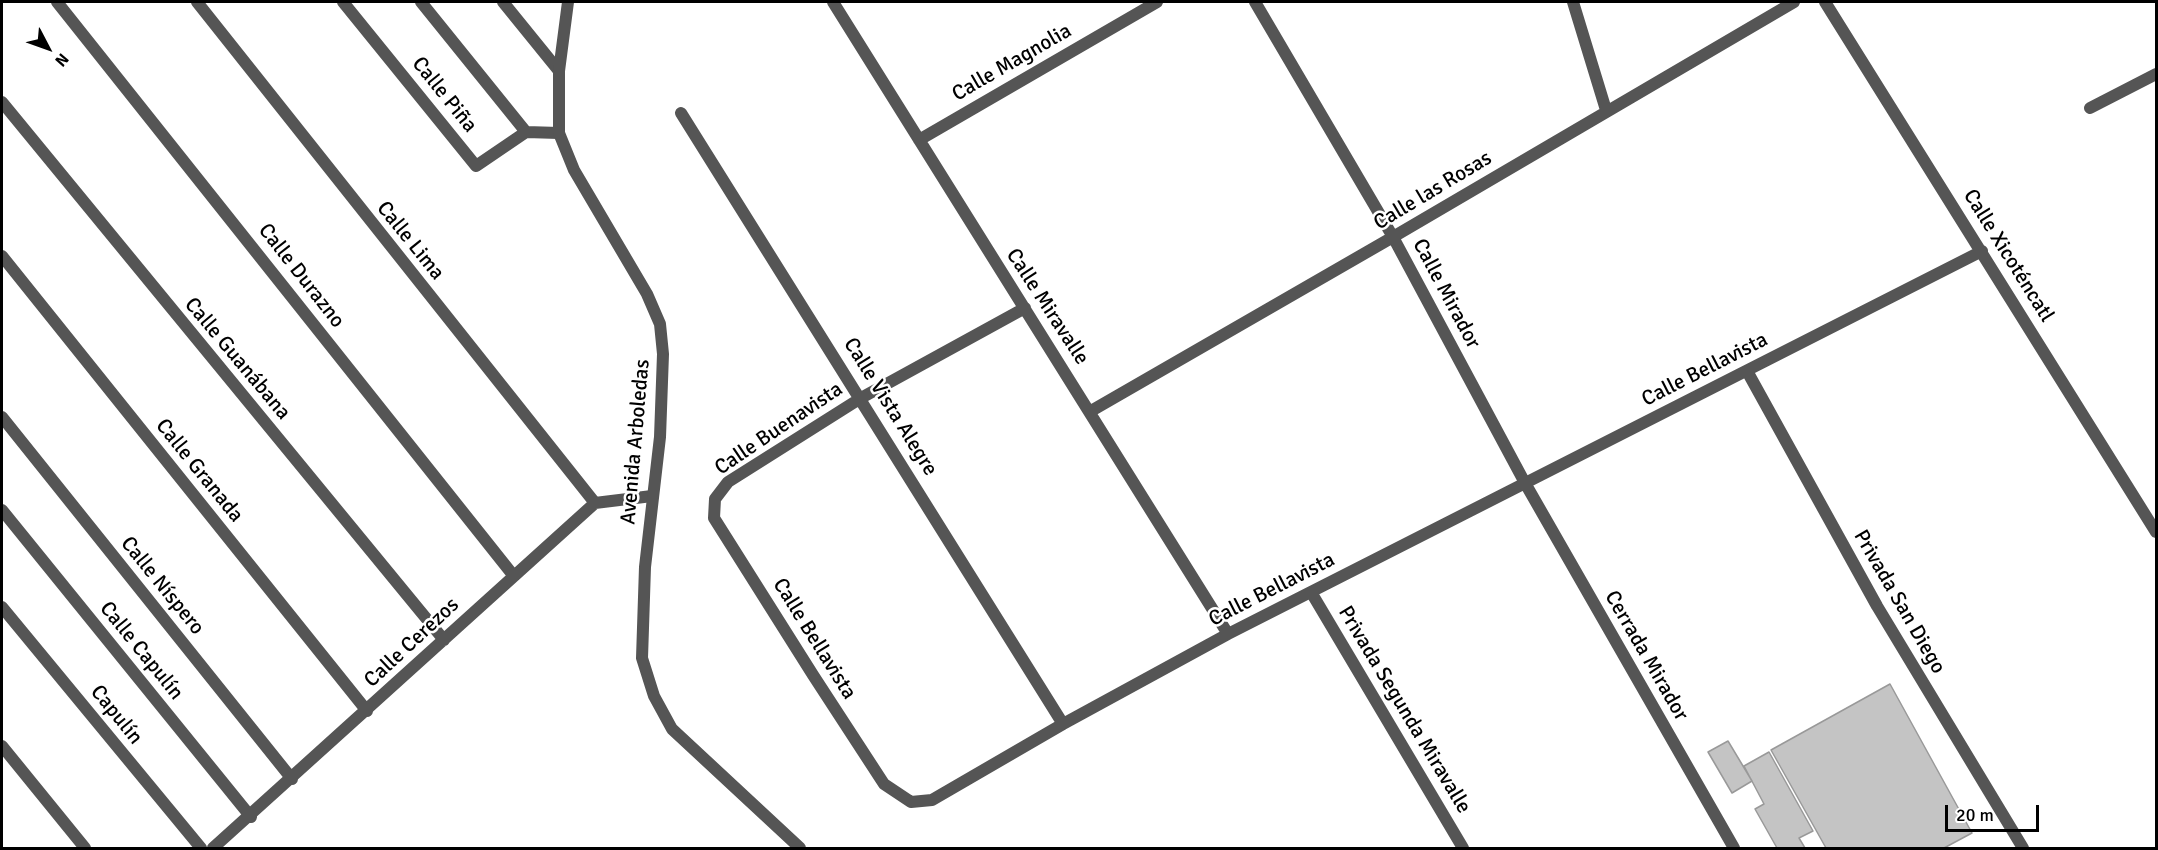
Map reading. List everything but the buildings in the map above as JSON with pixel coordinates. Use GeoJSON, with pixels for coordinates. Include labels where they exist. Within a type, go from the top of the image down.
{"type":"FeatureCollection","features":[{"type":"Feature","properties":{"kind":"street","name":"Calle Durazno"},"geometry":{"type":"LineString","coordinates":[[57,2],[513,575]]}},
{"type":"Feature","properties":{"kind":"street","name":"Calle Lima"},"geometry":{"type":"LineString","coordinates":[[197,2],[595,503]]}},
{"type":"Feature","properties":{"kind":"street","name":"Calle Piña"},"geometry":{"type":"LineString","coordinates":[[343,2],[476,166],[526,132],[421,2]]}},
{"type":"Feature","properties":{"kind":"street"},"geometry":{"type":"LineString","coordinates":[[503,2],[559,71]]}},
{"type":"Feature","properties":{"kind":"street","name":"Avenida Arboledas"},"geometry":{"type":"LineString","coordinates":[[568,2],[559,71],[559,133],[574,170],[647,294],[660,324],[663,354],[660,437],[645,567],[642,658],[654,696],[672,729],[800,849]]}},
{"type":"Feature","properties":{"kind":"street","name":"Calle Miravalle"},"geometry":{"type":"LineString","coordinates":[[832,2],[1091,411],[1228,634]]}},
{"type":"Feature","properties":{"kind":"street","name":"Calle Magnolia"},"geometry":{"type":"LineString","coordinates":[[919,140],[1157,2]]}},
{"type":"Feature","properties":{"kind":"street","name":"Calle Mirador"},"geometry":{"type":"LineString","coordinates":[[1255,2],[1393,237],[1525,483]]}},
{"type":"Feature","properties":{"kind":"street"},"geometry":{"type":"LineString","coordinates":[[1573,2],[1606,110]]}},
{"type":"Feature","properties":{"kind":"street","name":"Calle las Rosas"},"geometry":{"type":"LineString","coordinates":[[1091,411],[1794,2]]}},
{"type":"Feature","properties":{"kind":"street","name":"Calle Xicoténcatl"},"geometry":{"type":"LineString","coordinates":[[1825,2],[2157,532]]}},
{"type":"Feature","properties":{"kind":"street"},"geometry":{"type":"LineString","coordinates":[[2090,108],[2157,74]]}},
{"type":"Feature","properties":{"kind":"street","name":"Calle Guanábana"},"geometry":{"type":"LineString","coordinates":[[2,102],[444,640]]}},
{"type":"Feature","properties":{"kind":"street","name":"Calle Vista Alegre"},"geometry":{"type":"LineString","coordinates":[[681,112],[1063,724]]}},
{"type":"Feature","properties":{"kind":"street"},"geometry":{"type":"LineString","coordinates":[[526,132],[559,133]]}},
{"type":"Feature","properties":{"kind":"street","name":"Calle Bellavista"},"geometry":{"type":"LineString","coordinates":[[714,499],[714,518],[884,784],[911,802],[932,800],[1063,724],[1228,634],[1982,251]]}},
{"type":"Feature","properties":{"kind":"street","name":"Calle Granada"},"geometry":{"type":"LineString","coordinates":[[2,256],[367,711]]}},
{"type":"Feature","properties":{"kind":"street","name":"Calle Buenavista"},"geometry":{"type":"LineString","coordinates":[[714,499],[728,482],[861,398],[1024,308]]}},
{"type":"Feature","properties":{"kind":"street","name":"Privada San Diego"},"geometry":{"type":"LineString","coordinates":[[1746,371],[1877,606],[2023,849]]}},
{"type":"Feature","properties":{"kind":"street","name":"Calle Níspero"},"geometry":{"type":"LineString","coordinates":[[2,417],[292,779]]}},
{"type":"Feature","properties":{"kind":"street","name":"Cerrada Mirador"},"geometry":{"type":"LineString","coordinates":[[1525,483],[1734,849]]}},
{"type":"Feature","properties":{"kind":"street"},"geometry":{"type":"LineString","coordinates":[[595,503],[652,496]]}},
{"type":"Feature","properties":{"kind":"street","name":"Calle Cerezos"},"geometry":{"type":"LineString","coordinates":[[213,849],[595,503]]}},
{"type":"Feature","properties":{"kind":"street","name":"Calle Capulín"},"geometry":{"type":"LineString","coordinates":[[2,510],[251,817]]}},
{"type":"Feature","properties":{"kind":"street","name":"Privada Segunda Miravalle"},"geometry":{"type":"LineString","coordinates":[[1311,592],[1463,849]]}},
{"type":"Feature","properties":{"kind":"street","name":"Capulín"},"geometry":{"type":"LineString","coordinates":[[2,607],[201,849]]}},
{"type":"Feature","properties":{"kind":"street"},"geometry":{"type":"LineString","coordinates":[[2,746],[85,849]]}}]}
